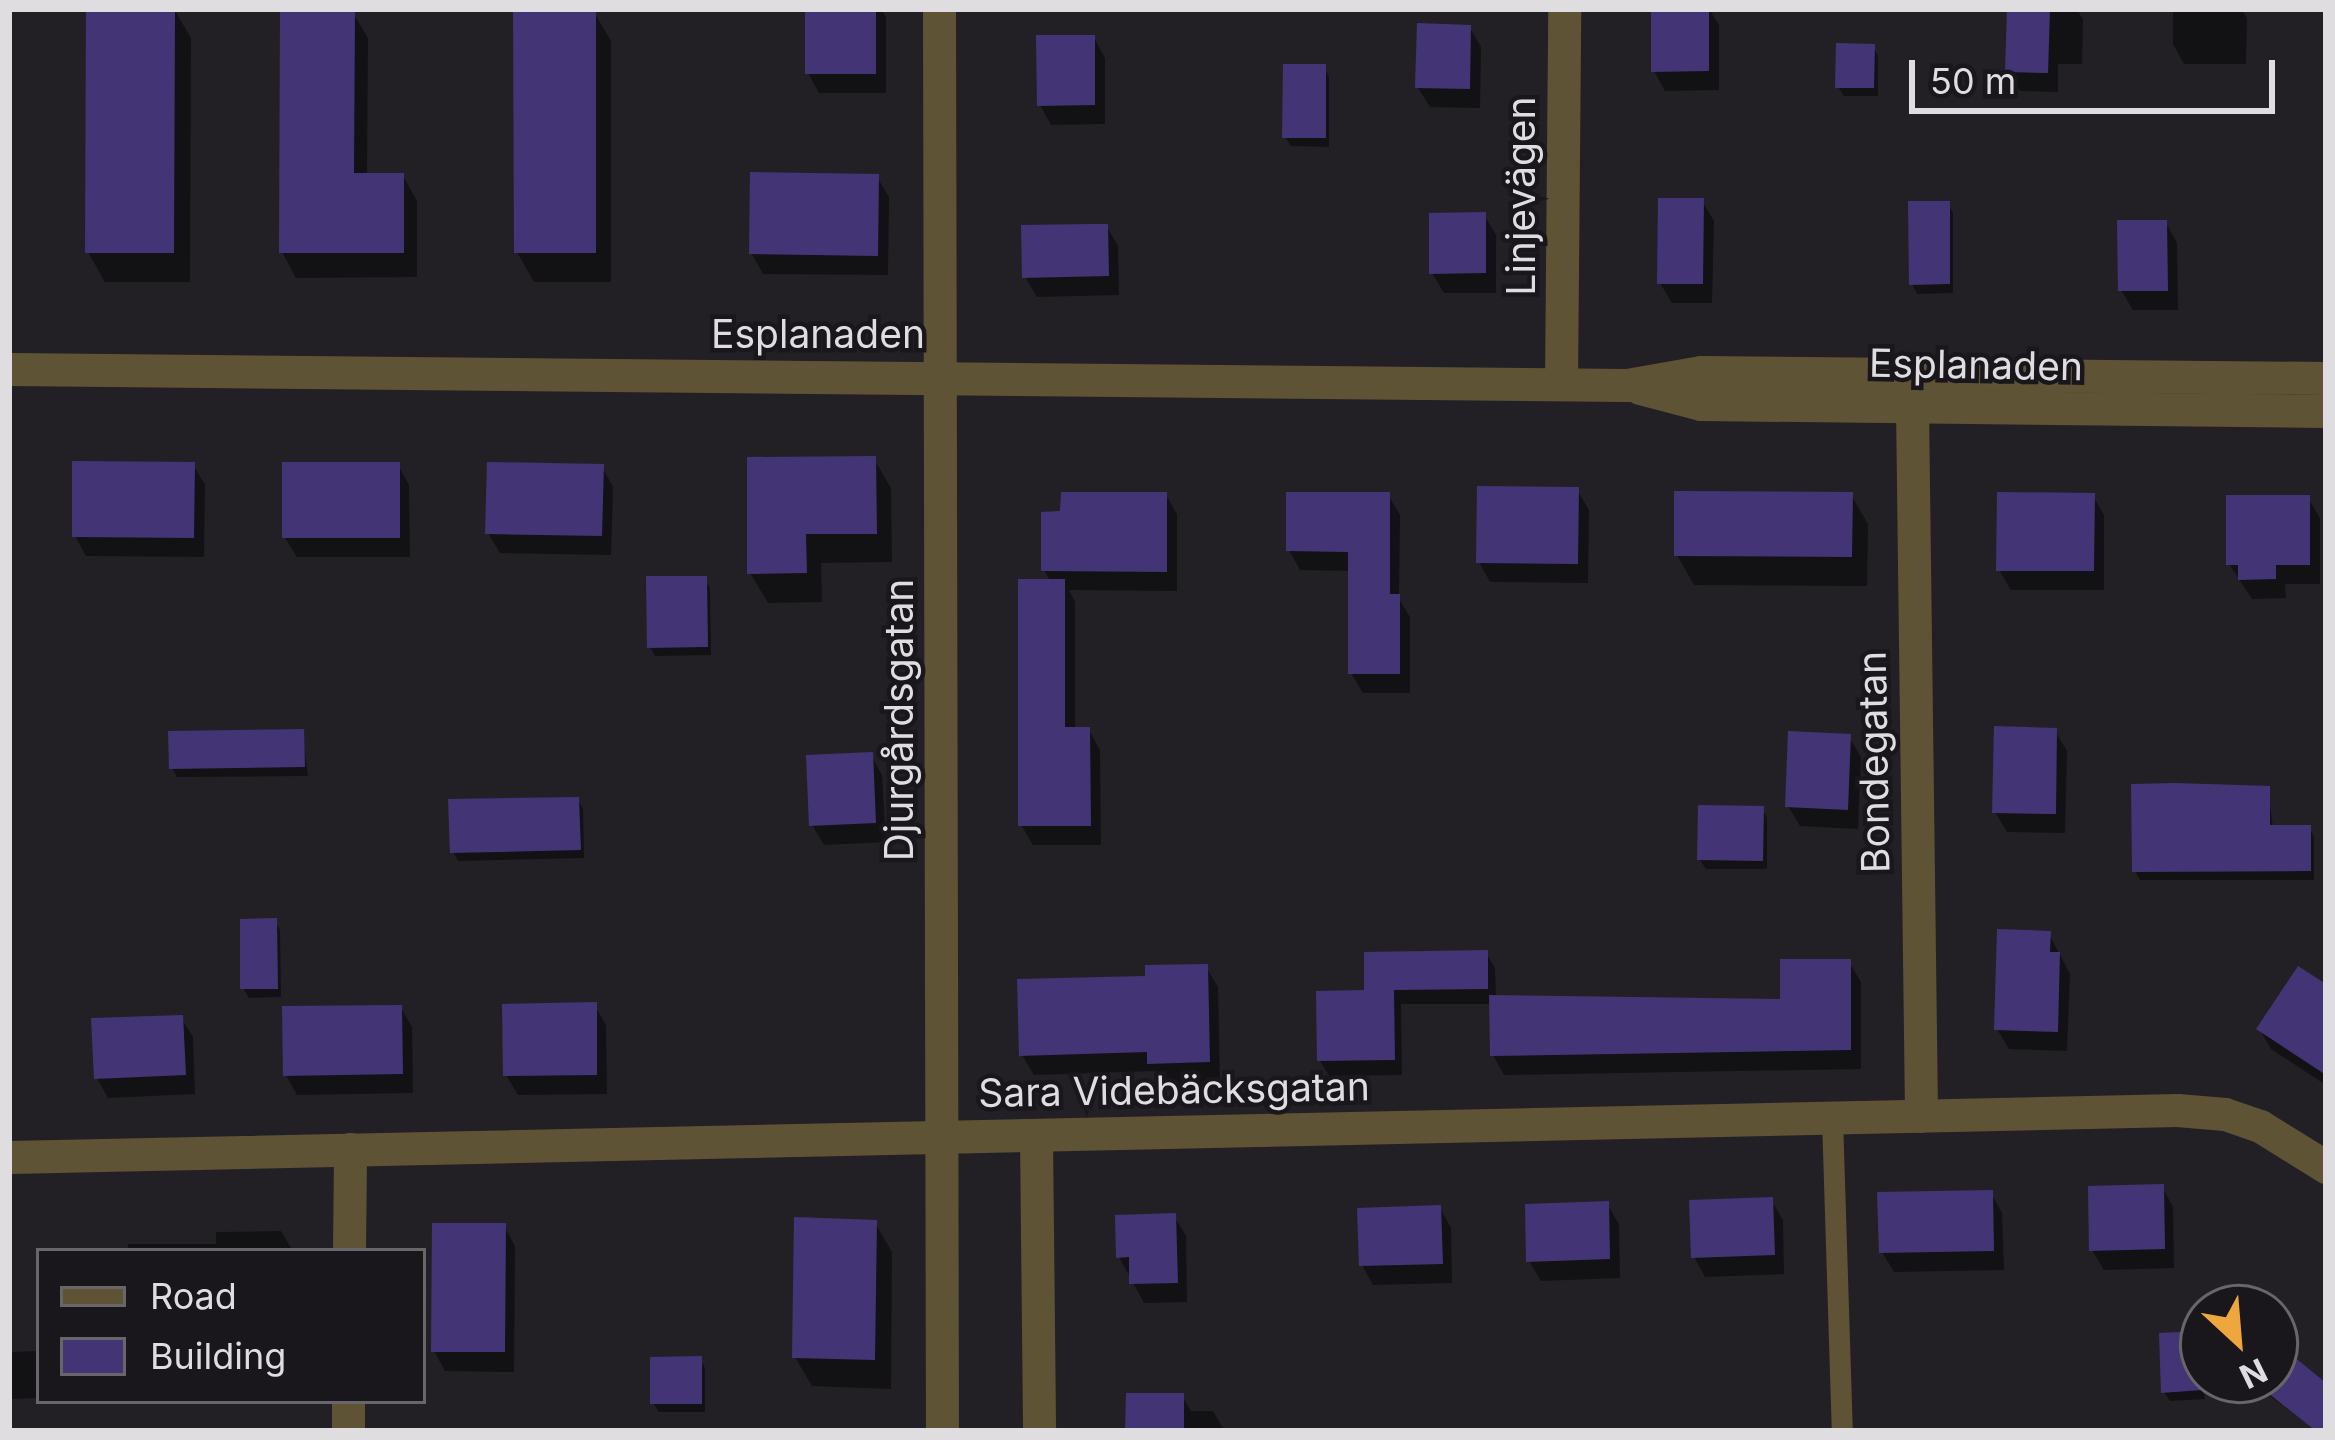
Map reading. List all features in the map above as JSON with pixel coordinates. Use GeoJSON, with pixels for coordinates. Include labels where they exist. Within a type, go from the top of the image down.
{"type":"FeatureCollection","features":[{"type":"Feature","properties":{"kind":"street","name":"Djurgårdsgatan"},"geometry":{"type":"LineString","coordinates":[[940,9],[942,1431]]}},
{"type":"Feature","properties":{"kind":"street","name":"Linjevägen"},"geometry":{"type":"LineString","coordinates":[[1561,384],[1564,9]]}},
{"type":"Feature","properties":{"kind":"street","name":"Esplanaden"},"geometry":{"type":"LineString","coordinates":[[9,369],[1627,385],[1701,372],[2326,378]]}},
{"type":"Feature","properties":{"kind":"street","name":"Esplanaden"},"geometry":{"type":"LineString","coordinates":[[1627,385],[1701,404],[2326,411]]}},
{"type":"Feature","properties":{"kind":"street","name":"Bondegatan"},"geometry":{"type":"LineString","coordinates":[[1912,406],[1921,1117]]}},
{"type":"Feature","properties":{"kind":"street","name":"Sara Videbäcksgatan"},"geometry":{"type":"LineString","coordinates":[[9,1157],[2177,1110],[2225,1114],[2260,1126],[2326,1167]]}},
{"type":"Feature","properties":{"kind":"street"},"geometry":{"type":"LineString","coordinates":[[1036,1137],[1040,1431]]}},
{"type":"Feature","properties":{"kind":"street"},"geometry":{"type":"LineString","coordinates":[[349,1248],[350,1149]]}},
{"type":"Feature","properties":{"kind":"lane"},"geometry":{"type":"LineString","coordinates":[[1832,1118],[1842,1431]]}},
{"type":"Feature","properties":{"kind":"building"},"geometry":{"type":"Polygon","coordinates":[[[86,9],[175,9],[174,253],[85,253],[86,9]]]}},
{"type":"Feature","properties":{"kind":"building"},"geometry":{"type":"Polygon","coordinates":[[[280,9],[355,10],[354,173],[404,173],[404,253],[279,253],[280,9]]]}},
{"type":"Feature","properties":{"kind":"building"},"geometry":{"type":"Polygon","coordinates":[[[513,9],[596,9],[596,253],[514,253],[513,9]]]}},
{"type":"Feature","properties":{"kind":"building"},"geometry":{"type":"Polygon","coordinates":[[[805,9],[876,9],[876,74],[805,74],[805,9]]]}},
{"type":"Feature","properties":{"kind":"building"},"geometry":{"type":"Polygon","coordinates":[[[1651,9],[1709,9],[1709,71],[1651,72],[1651,9]]]}},
{"type":"Feature","properties":{"kind":"building"},"geometry":{"type":"Polygon","coordinates":[[[2007,9],[2050,9],[2048,73],[2005,72],[2007,9]]]}},
{"type":"Feature","properties":{"kind":"building"},"geometry":{"type":"Polygon","coordinates":[[[1417,23],[1471,25],[1470,89],[1415,88],[1417,23]]]}},
{"type":"Feature","properties":{"kind":"building"},"geometry":{"type":"Polygon","coordinates":[[[1036,35],[1095,35],[1095,105],[1037,106],[1036,35]]]}},
{"type":"Feature","properties":{"kind":"building"},"geometry":{"type":"Polygon","coordinates":[[[1836,43],[1875,44],[1874,88],[1835,88],[1836,43]]]}},
{"type":"Feature","properties":{"kind":"building"},"geometry":{"type":"Polygon","coordinates":[[[1283,64],[1326,64],[1326,138],[1282,138],[1283,64]]]}},
{"type":"Feature","properties":{"kind":"building"},"geometry":{"type":"Polygon","coordinates":[[[750,172],[879,174],[878,256],[749,254],[750,172]]]}},
{"type":"Feature","properties":{"kind":"building"},"geometry":{"type":"Polygon","coordinates":[[[1658,198],[1704,198],[1703,284],[1657,284],[1658,198]]]}},
{"type":"Feature","properties":{"kind":"building"},"geometry":{"type":"Polygon","coordinates":[[[1908,201],[1950,201],[1950,284],[1909,285],[1908,201]]]}},
{"type":"Feature","properties":{"kind":"building"},"geometry":{"type":"Polygon","coordinates":[[[1486,212],[1486,273],[1429,274],[1429,213],[1486,212]]]}},
{"type":"Feature","properties":{"kind":"building"},"geometry":{"type":"Polygon","coordinates":[[[2117,220],[2167,220],[2168,291],[2118,291],[2117,220]]]}},
{"type":"Feature","properties":{"kind":"building"},"geometry":{"type":"Polygon","coordinates":[[[1108,224],[1109,276],[1022,278],[1021,225],[1108,224]]]}},
{"type":"Feature","properties":{"kind":"building"},"geometry":{"type":"Polygon","coordinates":[[[876,456],[877,534],[806,534],[807,573],[747,574],[747,457],[876,456]]]}},
{"type":"Feature","properties":{"kind":"building"},"geometry":{"type":"Polygon","coordinates":[[[72,461],[195,462],[194,538],[72,537],[72,461]]]}},
{"type":"Feature","properties":{"kind":"building"},"geometry":{"type":"Polygon","coordinates":[[[282,462],[400,462],[400,538],[282,538],[282,462]]]}},
{"type":"Feature","properties":{"kind":"building"},"geometry":{"type":"Polygon","coordinates":[[[487,462],[604,464],[602,536],[485,534],[487,462]]]}},
{"type":"Feature","properties":{"kind":"building"},"geometry":{"type":"Polygon","coordinates":[[[1477,486],[1579,487],[1578,564],[1476,563],[1477,486]]]}},
{"type":"Feature","properties":{"kind":"building"},"geometry":{"type":"Polygon","coordinates":[[[1674,491],[1853,492],[1852,557],[1674,556],[1674,491]]]}},
{"type":"Feature","properties":{"kind":"building"},"geometry":{"type":"Polygon","coordinates":[[[1061,492],[1167,492],[1167,572],[1041,571],[1041,512],[1060,511],[1061,492]]]}},
{"type":"Feature","properties":{"kind":"building"},"geometry":{"type":"Polygon","coordinates":[[[1286,492],[1390,492],[1390,594],[1400,594],[1400,674],[1348,674],[1348,552],[1286,551],[1286,492]]]}},
{"type":"Feature","properties":{"kind":"building"},"geometry":{"type":"Polygon","coordinates":[[[1997,492],[2095,493],[2094,571],[1996,571],[1997,492]]]}},
{"type":"Feature","properties":{"kind":"building"},"geometry":{"type":"Polygon","coordinates":[[[2226,495],[2310,495],[2310,565],[2276,565],[2276,579],[2238,580],[2238,565],[2226,565],[2226,495]]]}},
{"type":"Feature","properties":{"kind":"building"},"geometry":{"type":"Polygon","coordinates":[[[646,576],[707,576],[708,647],[647,648],[646,576]]]}},
{"type":"Feature","properties":{"kind":"building"},"geometry":{"type":"Polygon","coordinates":[[[1018,579],[1065,579],[1065,727],[1090,727],[1091,826],[1018,826],[1018,579]]]}},
{"type":"Feature","properties":{"kind":"building"},"geometry":{"type":"Polygon","coordinates":[[[1994,726],[2057,728],[2056,814],[1992,813],[1994,726]]]}},
{"type":"Feature","properties":{"kind":"building"},"geometry":{"type":"Polygon","coordinates":[[[304,729],[305,767],[169,769],[168,731],[304,729]]]}},
{"type":"Feature","properties":{"kind":"building"},"geometry":{"type":"Polygon","coordinates":[[[1788,731],[1851,734],[1848,810],[1785,807],[1788,731]]]}},
{"type":"Feature","properties":{"kind":"building"},"geometry":{"type":"Polygon","coordinates":[[[873,752],[876,823],[809,826],[806,755],[873,752]]]}},
{"type":"Feature","properties":{"kind":"building"},"geometry":{"type":"Polygon","coordinates":[[[2131,784],[2270,786],[2270,825],[2311,825],[2311,871],[2132,872],[2131,784]]]}},
{"type":"Feature","properties":{"kind":"building"},"geometry":{"type":"Polygon","coordinates":[[[579,797],[581,850],[450,853],[448,799],[579,797]]]}},
{"type":"Feature","properties":{"kind":"building"},"geometry":{"type":"Polygon","coordinates":[[[1698,805],[1764,806],[1763,861],[1697,860],[1698,805]]]}},
{"type":"Feature","properties":{"kind":"building"},"geometry":{"type":"Polygon","coordinates":[[[277,918],[278,989],[240,989],[240,919],[277,918]]]}},
{"type":"Feature","properties":{"kind":"building"},"geometry":{"type":"Polygon","coordinates":[[[1997,929],[2051,931],[2050,952],[2060,952],[2058,1032],[1994,1030],[1997,929]]]}},
{"type":"Feature","properties":{"kind":"building"},"geometry":{"type":"Polygon","coordinates":[[[1488,950],[1488,989],[1394,990],[1395,1060],[1317,1061],[1316,991],[1364,990],[1364,952],[1488,950]]]}},
{"type":"Feature","properties":{"kind":"building"},"geometry":{"type":"Polygon","coordinates":[[[1780,959],[1851,959],[1851,1050],[1490,1056],[1489,995],[1780,999],[1780,959]]]}},
{"type":"Feature","properties":{"kind":"building"},"geometry":{"type":"Polygon","coordinates":[[[1208,964],[1210,1062],[1147,1064],[1147,1052],[1019,1056],[1017,979],[1145,976],[1145,965],[1208,964]]]}},
{"type":"Feature","properties":{"kind":"building"},"geometry":{"type":"Polygon","coordinates":[[[2298,966],[2326,984],[2326,1075],[2256,1029],[2298,966]]]}},
{"type":"Feature","properties":{"kind":"building"},"geometry":{"type":"Polygon","coordinates":[[[597,1002],[597,1075],[503,1076],[502,1004],[597,1002]]]}},
{"type":"Feature","properties":{"kind":"building"},"geometry":{"type":"Polygon","coordinates":[[[402,1005],[403,1074],[283,1076],[282,1006],[402,1005]]]}},
{"type":"Feature","properties":{"kind":"building"},"geometry":{"type":"Polygon","coordinates":[[[183,1015],[186,1075],[94,1079],[91,1018],[183,1015]]]}},
{"type":"Feature","properties":{"kind":"building"},"geometry":{"type":"Polygon","coordinates":[[[2164,1184],[2165,1249],[2089,1251],[2088,1186],[2164,1184]]]}},
{"type":"Feature","properties":{"kind":"building"},"geometry":{"type":"Polygon","coordinates":[[[1993,1190],[1994,1251],[1879,1253],[1877,1192],[1993,1190]]]}},
{"type":"Feature","properties":{"kind":"building"},"geometry":{"type":"Polygon","coordinates":[[[1773,1197],[1775,1255],[1691,1258],[1689,1200],[1773,1197]]]}},
{"type":"Feature","properties":{"kind":"building"},"geometry":{"type":"Polygon","coordinates":[[[1609,1201],[1610,1259],[1526,1262],[1525,1204],[1609,1201]]]}},
{"type":"Feature","properties":{"kind":"building"},"geometry":{"type":"Polygon","coordinates":[[[1441,1205],[1443,1264],[1359,1266],[1357,1208],[1441,1205]]]}},
{"type":"Feature","properties":{"kind":"building"},"geometry":{"type":"Polygon","coordinates":[[[1176,1213],[1178,1283],[1129,1284],[1129,1257],[1116,1258],[1115,1215],[1176,1213]]]}},
{"type":"Feature","properties":{"kind":"building"},"geometry":{"type":"Polygon","coordinates":[[[794,1217],[877,1220],[875,1360],[792,1358],[794,1217]]]}},
{"type":"Feature","properties":{"kind":"building"},"geometry":{"type":"Polygon","coordinates":[[[432,1223],[506,1223],[505,1352],[431,1352],[432,1223]]]}},
{"type":"Feature","properties":{"kind":"building"},"geometry":{"type":"Polygon","coordinates":[[[2179,1332],[2179,1392],[2161,1393],[2159,1333],[2179,1332]]]}},
{"type":"Feature","properties":{"kind":"building"},"geometry":{"type":"Polygon","coordinates":[[[702,1356],[702,1404],[650,1404],[650,1357],[702,1356]]]}},
{"type":"Feature","properties":{"kind":"building"},"geometry":{"type":"Polygon","coordinates":[[[2299,1361],[2326,1383],[2326,1431],[2316,1431],[2282,1404],[2299,1404],[2299,1361]]]}},
{"type":"Feature","properties":{"kind":"building"},"geometry":{"type":"Polygon","coordinates":[[[1126,1393],[1184,1393],[1184,1431],[1125,1431],[1126,1393]]]}}]}
